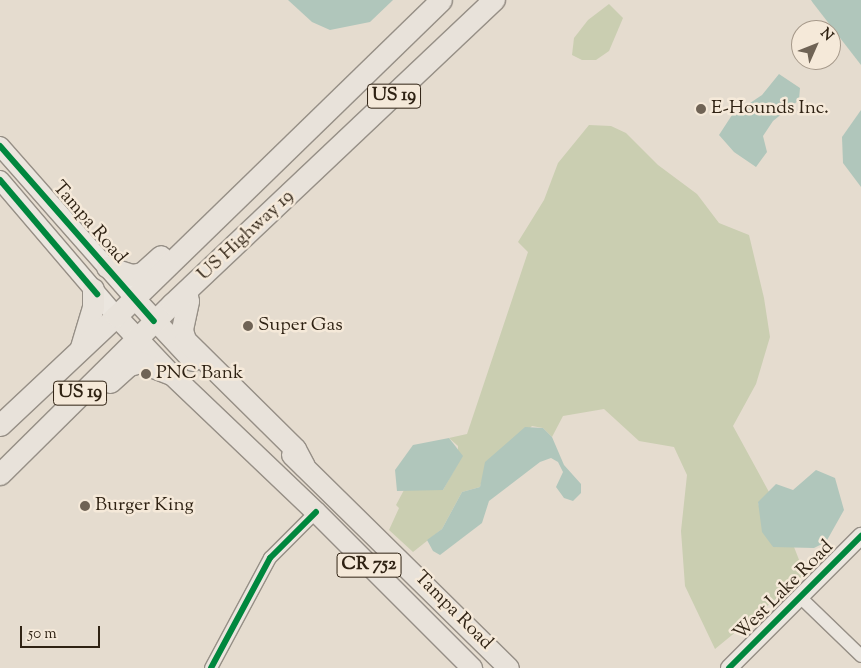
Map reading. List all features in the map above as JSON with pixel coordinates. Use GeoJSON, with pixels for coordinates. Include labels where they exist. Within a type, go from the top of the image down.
{"type":"FeatureCollection","features":[{"type":"Feature","properties":{"kind":"highway","name":"US Highway 19"},"geometry":{"type":"LineString","coordinates":[[0,425],[81,347],[135,299],[254,180],[441,0]]}},
{"type":"Feature","properties":{"kind":"highway","name":"US Highway 19"},"geometry":{"type":"LineString","coordinates":[[0,474],[42,434],[44,427],[154,321],[494,0]]}},
{"type":"Feature","properties":{"kind":"highway"},"geometry":{"type":"LineString","coordinates":[[107,267],[120,273],[142,273],[217,202],[254,180]]}},
{"type":"Feature","properties":{"kind":"highway"},"geometry":{"type":"LineString","coordinates":[[81,347],[93,307],[93,289]]}},
{"type":"Feature","properties":{"kind":"highway"},"geometry":{"type":"LineString","coordinates":[[186,292],[188,301],[182,330],[185,340],[295,449],[304,466]]}},
{"type":"Feature","properties":{"kind":"highway"},"geometry":{"type":"LineString","coordinates":[[42,434],[53,436],[129,365],[147,363],[171,374]]}},
{"type":"Feature","properties":{"kind":"main road","name":"Tampa Road"},"geometry":{"type":"LineString","coordinates":[[0,146],[154,321],[413,572],[509,668]]}},
{"type":"Feature","properties":{"kind":"main road","name":"Tampa Road"},"geometry":{"type":"LineString","coordinates":[[0,180],[137,339],[171,374],[316,512],[472,668]]}},
{"type":"Feature","properties":{"kind":"main road"},"geometry":{"type":"LineString","coordinates":[[316,512],[325,510],[342,518],[377,552],[413,572]]}},
{"type":"Feature","properties":{"kind":"street"},"geometry":{"type":"LineString","coordinates":[[211,668],[270,558],[316,512]]}},
{"type":"Feature","properties":{"kind":"street","name":"West Lake Road"},"geometry":{"type":"LineString","coordinates":[[729,668],[861,536]]}},
{"type":"Feature","properties":{"kind":"street"},"geometry":{"type":"LineString","coordinates":[[800,597],[861,656]]}},
{"type":"Feature","properties":{"kind":"shaded area"},"geometry":{"type":"Polygon","coordinates":[[[288,0],[393,0],[370,22],[330,30],[312,22],[288,0]]]}},
{"type":"Feature","properties":{"kind":"shaded area"},"geometry":{"type":"Polygon","coordinates":[[[811,0],[861,0],[861,65],[841,39],[841,20],[826,20],[811,0]]]}},
{"type":"Feature","properties":{"kind":"shaded area"},"geometry":{"type":"Polygon","coordinates":[[[609,4],[623,18],[609,51],[596,60],[582,60],[572,55],[574,38],[588,20],[609,4]]]}},
{"type":"Feature","properties":{"kind":"shaded area"},"geometry":{"type":"Polygon","coordinates":[[[779,74],[800,88],[799,100],[773,121],[763,136],[767,152],[756,167],[734,152],[719,135],[732,115],[762,95],[779,74]]]}},
{"type":"Feature","properties":{"kind":"shaded area"},"geometry":{"type":"Polygon","coordinates":[[[861,110],[861,187],[843,163],[842,137],[861,110]]]}},
{"type":"Feature","properties":{"kind":"shaded area"},"geometry":{"type":"Polygon","coordinates":[[[589,125],[611,126],[626,133],[658,165],[697,194],[719,223],[749,235],[764,298],[770,337],[756,384],[733,426],[769,492],[758,503],[773,547],[794,547],[805,575],[715,649],[685,586],[681,531],[687,475],[674,447],[639,441],[604,409],[563,416],[552,437],[543,428],[532,426],[483,477],[480,487],[462,492],[442,529],[413,552],[389,530],[399,508],[396,505],[404,490],[443,490],[458,463],[458,446],[449,438],[467,434],[528,252],[518,242],[544,200],[558,163],[589,125]]]}},
{"type":"Feature","properties":{"kind":"shaded area"},"geometry":{"type":"Polygon","coordinates":[[[525,427],[543,428],[552,437],[564,465],[581,484],[581,493],[573,501],[564,498],[556,487],[563,472],[558,462],[551,458],[540,462],[489,501],[482,523],[440,555],[433,551],[427,540],[442,529],[462,492],[480,487],[485,462],[525,427]]]}},
{"type":"Feature","properties":{"kind":"shaded area"},"geometry":{"type":"Polygon","coordinates":[[[449,438],[463,456],[443,490],[397,491],[395,470],[413,445],[449,438]]]}},
{"type":"Feature","properties":{"kind":"shaded area"},"geometry":{"type":"Polygon","coordinates":[[[816,470],[835,478],[844,510],[826,542],[814,548],[773,547],[762,532],[758,502],[776,484],[793,490],[816,470]]]}},
{"type":"Feature","properties":{"kind":"cycle path"},"geometry":{"type":"LineString","coordinates":[[0,146],[154,321]]}},
{"type":"Feature","properties":{"kind":"cycle path"},"geometry":{"type":"LineString","coordinates":[[0,180],[97,294]]}},
{"type":"Feature","properties":{"kind":"cycle path"},"geometry":{"type":"LineString","coordinates":[[211,668],[270,558],[316,512]]}},
{"type":"Feature","properties":{"kind":"cycle path"},"geometry":{"type":"LineString","coordinates":[[729,668],[861,536]]}},
{"type":"Feature","properties":{"kind":"place","name":"E-Hounds Inc."},"geometry":{"type":"Point","coordinates":[701,109]}},
{"type":"Feature","properties":{"kind":"place","name":"Super Gas"},"geometry":{"type":"Point","coordinates":[248,326]}},
{"type":"Feature","properties":{"kind":"place","name":"PNC Bank"},"geometry":{"type":"Point","coordinates":[146,374]}},
{"type":"Feature","properties":{"kind":"place","name":"Burger King"},"geometry":{"type":"Point","coordinates":[85,506]}}]}
